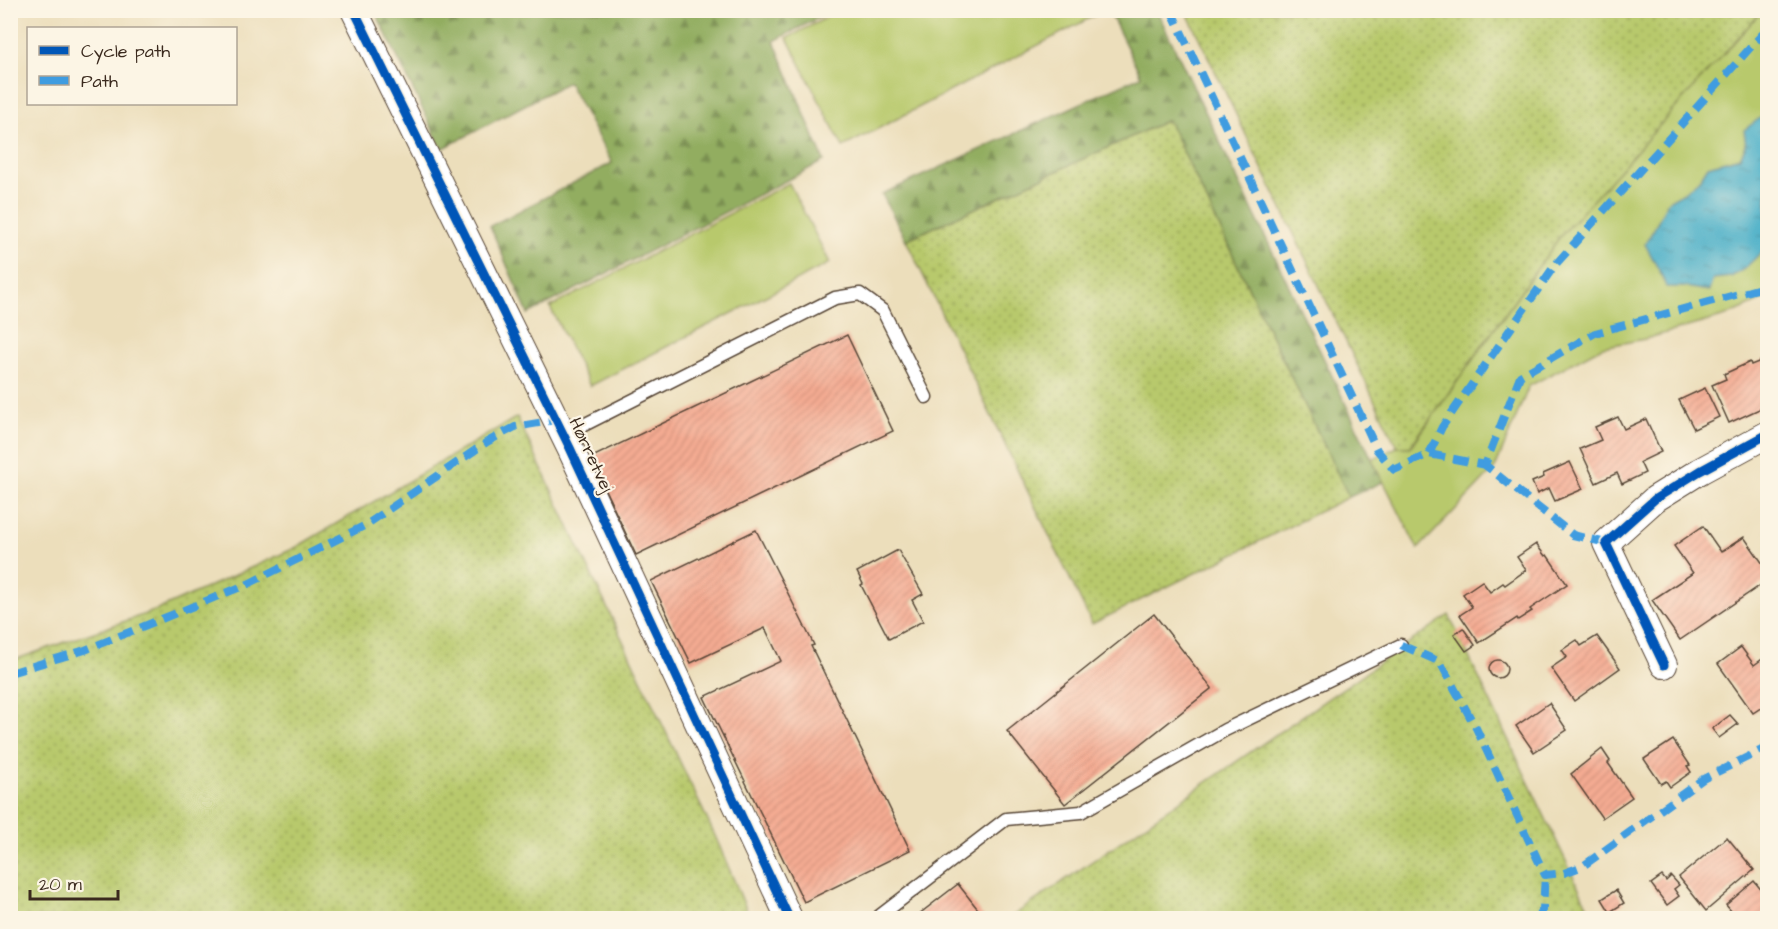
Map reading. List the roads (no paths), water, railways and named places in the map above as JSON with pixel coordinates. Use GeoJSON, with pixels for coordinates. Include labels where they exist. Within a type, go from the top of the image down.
{"type":"FeatureCollection","features":[{"type":"Feature","properties":{"kind":"street","name":"Hørretvej"},"geometry":{"type":"LineString","coordinates":[[354,10],[564,435],[789,918]]}},
{"type":"Feature","properties":{"kind":"street"},"geometry":{"type":"LineString","coordinates":[[1664,665],[1606,543],[1655,499],[1767,434]]}},
{"type":"Feature","properties":{"kind":"lane"},"geometry":{"type":"LineString","coordinates":[[564,435],[835,298],[860,294],[883,311],[926,397]]}},
{"type":"Feature","properties":{"kind":"lane"},"geometry":{"type":"LineString","coordinates":[[877,918],[1006,819],[1081,812],[1225,730],[1401,645]]}},
{"type":"Feature","properties":{"kind":"water"},"geometry":{"type":"Polygon","coordinates":[[[1767,113],[1767,247],[1744,269],[1731,277],[1713,279],[1709,291],[1666,287],[1645,244],[1668,201],[1700,179],[1708,166],[1740,157],[1746,145],[1744,130],[1767,113]]]}}]}
